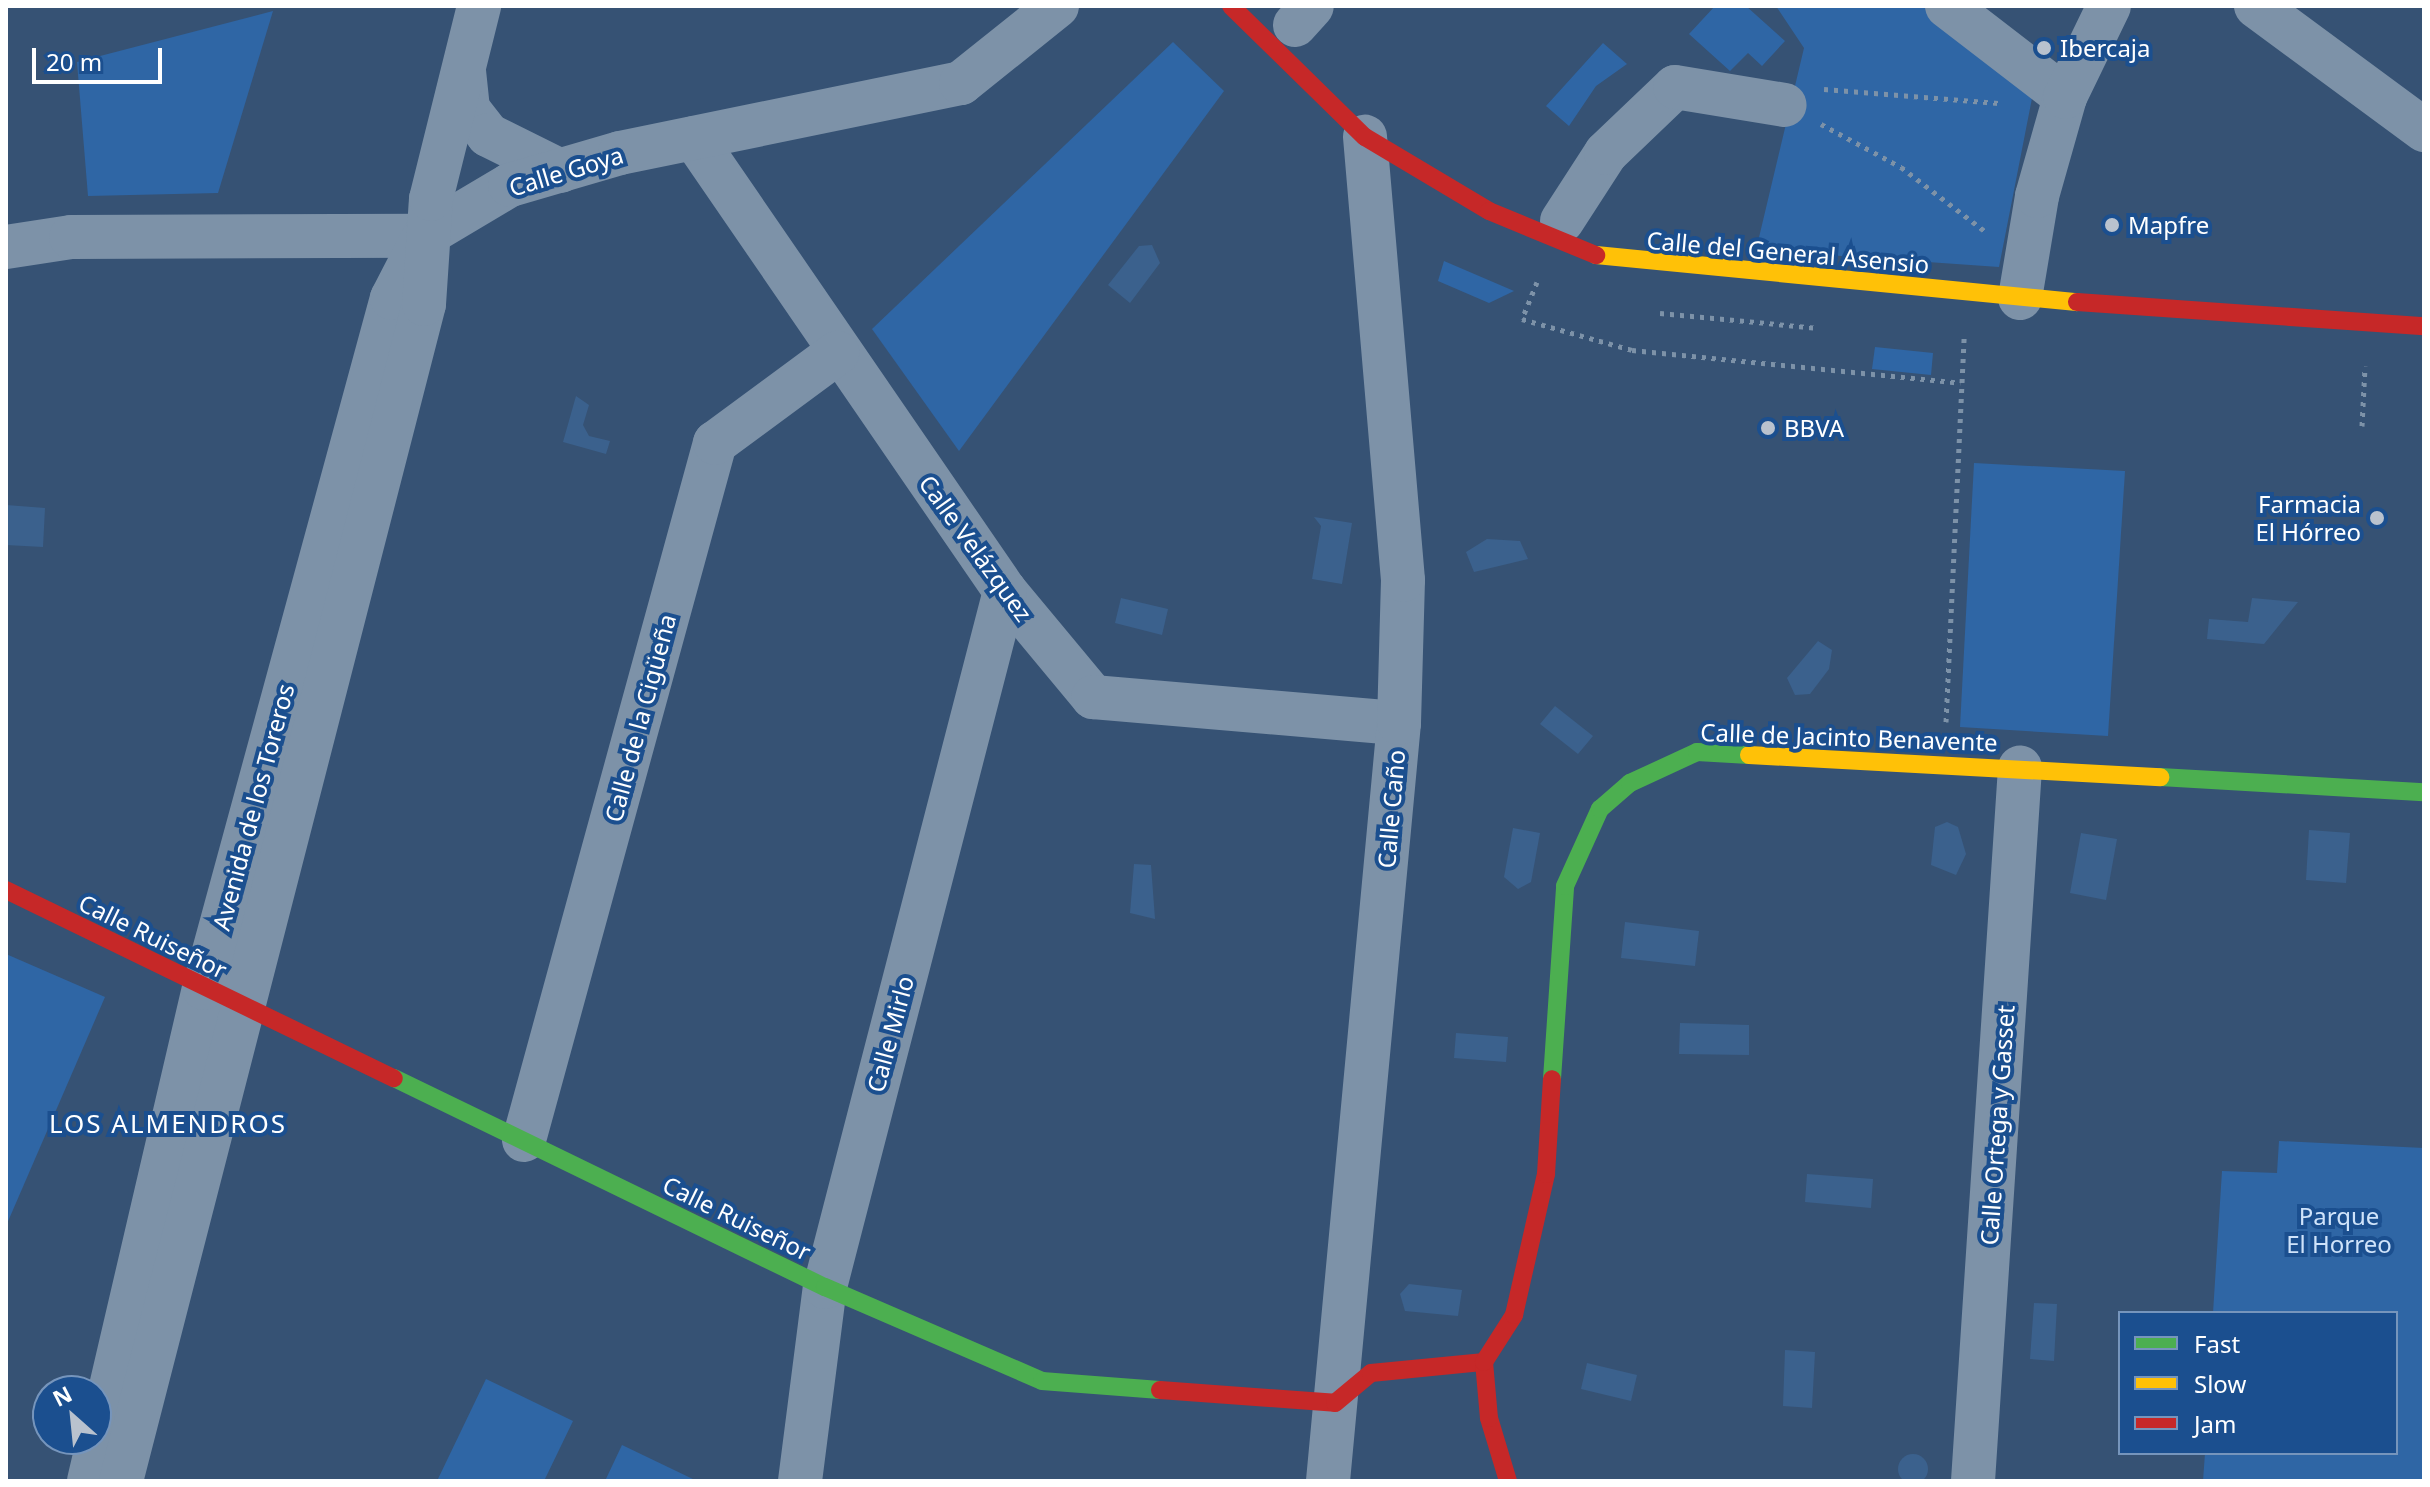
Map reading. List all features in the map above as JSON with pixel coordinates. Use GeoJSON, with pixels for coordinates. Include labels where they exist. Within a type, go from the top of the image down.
{"type":"FeatureCollection","features":[{"type":"Feature","properties":{"kind":"street","name":"Avenida de los Toreros"},"geometry":{"type":"LineString","coordinates":[[121,1481],[424,304],[424,236],[479,6]]}},
{"type":"Feature","properties":{"kind":"street","name":"Calle Goya"},"geometry":{"type":"LineString","coordinates":[[424,236],[510,185],[694,138],[961,83],[1057,6]]}},
{"type":"Feature","properties":{"kind":"street","name":"Calle del General Asensio"},"geometry":{"type":"LineString","coordinates":[[1231,6],[1365,137],[1532,234],[1623,262],[2020,298],[2424,326]]}},
{"type":"Feature","properties":{"kind":"street"},"geometry":{"type":"LineString","coordinates":[[1947,6],[2064,103]]}},
{"type":"Feature","properties":{"kind":"street"},"geometry":{"type":"LineString","coordinates":[[2020,298],[2037,196],[2064,103],[2109,6]]}},
{"type":"Feature","properties":{"kind":"street"},"geometry":{"type":"LineString","coordinates":[[2277,12],[2424,130]]}},
{"type":"Feature","properties":{"kind":"street"},"geometry":{"type":"LineString","coordinates":[[464,65],[468,109],[488,135],[561,171]]}},
{"type":"Feature","properties":{"kind":"street"},"geometry":{"type":"LineString","coordinates":[[1562,221],[1606,153],[1675,87],[1770,102]]}},
{"type":"Feature","properties":{"kind":"street","name":"Calle Caño"},"geometry":{"type":"LineString","coordinates":[[1328,1481],[1399,723],[1402,548],[1365,137]]}},
{"type":"Feature","properties":{"kind":"street","name":"Calle Velázquez"},"geometry":{"type":"LineString","coordinates":[[694,138],[837,353],[1005,591],[1070,676],[1107,703],[1399,723]]}},
{"type":"Feature","properties":{"kind":"street","name":"Avenida de los Toreros"},"geometry":{"type":"LineString","coordinates":[[89,1481],[204,988],[392,298],[424,236]]}},
{"type":"Feature","properties":{"kind":"street"},"geometry":{"type":"LineString","coordinates":[[6,247],[71,237],[424,236]]}},
{"type":"Feature","properties":{"kind":"street","name":"Calle de la Cigüeña"},"geometry":{"type":"LineString","coordinates":[[524,1140],[715,443],[837,353]]}},
{"type":"Feature","properties":{"kind":"street","name":"Calle Mirlo"},"geometry":{"type":"LineString","coordinates":[[800,1481],[825,1287],[1005,591]]}},
{"type":"Feature","properties":{"kind":"street","name":"Calle de Jacinto Benavente"},"geometry":{"type":"LineString","coordinates":[[1484,1362],[1514,1315],[1546,1174],[1565,886],[1600,809],[1657,765],[1697,752],[2424,792]]}},
{"type":"Feature","properties":{"kind":"street","name":"Calle Ortega y Gasset"},"geometry":{"type":"LineString","coordinates":[[1973,1481],[2020,768]]}},
{"type":"Feature","properties":{"kind":"street","name":"Calle Ruiseñor"},"geometry":{"type":"LineString","coordinates":[[6,890],[825,1287],[1042,1381],[1335,1403]]}},
{"type":"Feature","properties":{"kind":"street"},"geometry":{"type":"LineString","coordinates":[[1335,1403],[1371,1373],[1484,1362],[1489,1418],[1508,1481]]}},
{"type":"Feature","properties":{"kind":"path"},"geometry":{"type":"LineString","coordinates":[[1992,237],[1901,167],[1770,102],[1769,84],[2064,103]]}},
{"type":"Feature","properties":{"kind":"path"},"geometry":{"type":"LineString","coordinates":[[1537,282],[1522,319],[1632,350],[1960,383]]}},
{"type":"Feature","properties":{"kind":"path"},"geometry":{"type":"LineString","coordinates":[[2362,426],[2368,322]]}},
{"type":"Feature","properties":{"kind":"path"},"geometry":{"type":"LineString","coordinates":[[1944,765],[1962,340]]}},
{"type":"Feature","properties":{"kind":"green space"},"geometry":{"type":"Polygon","coordinates":[[[1715,6],[1746,6],[1785,41],[1762,66],[1748,53],[1730,71],[1689,34],[1715,6]]]}},
{"type":"Feature","properties":{"kind":"green space"},"geometry":{"type":"Polygon","coordinates":[[[1776,6],[1936,6],[2035,83],[1999,267],[1756,250],[1804,48],[1776,6]]]}},
{"type":"Feature","properties":{"kind":"green space"},"geometry":{"type":"Polygon","coordinates":[[[273,11],[218,193],[88,196],[77,62],[273,11]]]}},
{"type":"Feature","properties":{"kind":"green space"},"geometry":{"type":"Polygon","coordinates":[[[1173,42],[1224,91],[959,451],[872,329],[1173,42]]]}},
{"type":"Feature","properties":{"kind":"green space"},"geometry":{"type":"Polygon","coordinates":[[[1603,43],[1627,64],[1596,86],[1569,126],[1546,106],[1603,43]]]}},
{"type":"Feature","properties":{"kind":"green space"},"geometry":{"type":"Polygon","coordinates":[[[1444,261],[1514,291],[1489,303],[1438,281],[1444,261]]]}},
{"type":"Feature","properties":{"kind":"green space"},"geometry":{"type":"Polygon","coordinates":[[[1875,347],[1933,353],[1931,375],[1872,369],[1875,347]]]}},
{"type":"Feature","properties":{"kind":"green space"},"geometry":{"type":"Polygon","coordinates":[[[1974,463],[2125,471],[2108,736],[1960,727],[1974,463]]]}},
{"type":"Feature","properties":{"kind":"green space"},"geometry":{"type":"Polygon","coordinates":[[[6,954],[105,997],[6,1226],[6,954]]]}},
{"type":"Feature","properties":{"kind":"green space","name":"Parque El Horreo"},"geometry":{"type":"Polygon","coordinates":[[[2279,1141],[2424,1148],[2424,1481],[2203,1481],[2205,1455],[2398,1455],[2398,1311],[2213,1311],[2222,1171],[2277,1173],[2279,1141]]]}},
{"type":"Feature","properties":{"kind":"green space"},"geometry":{"type":"Polygon","coordinates":[[[486,1379],[573,1421],[544,1481],[437,1481],[486,1379]]]}},
{"type":"Feature","properties":{"kind":"green space"},"geometry":{"type":"Polygon","coordinates":[[[622,1445],[697,1481],[605,1481],[622,1445]]]}},
{"type":"Feature","properties":{"kind":"shaded area"},"geometry":{"type":"Polygon","coordinates":[[[1152,245],[1160,263],[1130,303],[1108,285],[1139,246],[1152,245]]]}},
{"type":"Feature","properties":{"kind":"shaded area"},"geometry":{"type":"Polygon","coordinates":[[[576,396],[589,405],[583,425],[589,436],[610,441],[606,454],[563,442],[576,396]]]}},
{"type":"Feature","properties":{"kind":"shaded area"},"geometry":{"type":"Polygon","coordinates":[[[6,505],[45,508],[43,547],[6,545],[6,505]]]}},
{"type":"Feature","properties":{"kind":"shaded area"},"geometry":{"type":"Polygon","coordinates":[[[1314,517],[1352,523],[1342,584],[1312,579],[1321,526],[1314,517]]]}},
{"type":"Feature","properties":{"kind":"shaded area"},"geometry":{"type":"Polygon","coordinates":[[[1487,539],[1520,541],[1528,559],[1474,572],[1466,552],[1487,539]]]}},
{"type":"Feature","properties":{"kind":"shaded area"},"geometry":{"type":"Polygon","coordinates":[[[1121,598],[1168,609],[1162,635],[1115,623],[1121,598]]]}},
{"type":"Feature","properties":{"kind":"shaded area"},"geometry":{"type":"Polygon","coordinates":[[[2252,598],[2298,602],[2264,644],[2207,639],[2209,619],[2248,622],[2252,598]]]}},
{"type":"Feature","properties":{"kind":"shaded area"},"geometry":{"type":"Polygon","coordinates":[[[1818,641],[1832,650],[1829,669],[1810,694],[1795,695],[1787,678],[1818,641]]]}},
{"type":"Feature","properties":{"kind":"shaded area"},"geometry":{"type":"Polygon","coordinates":[[[1555,706],[1593,736],[1578,754],[1540,724],[1555,706]]]}},
{"type":"Feature","properties":{"kind":"shaded area"},"geometry":{"type":"Polygon","coordinates":[[[1947,822],[1958,827],[1966,854],[1956,875],[1931,865],[1935,827],[1947,822]]]}},
{"type":"Feature","properties":{"kind":"shaded area"},"geometry":{"type":"Polygon","coordinates":[[[1513,828],[1540,833],[1531,882],[1518,889],[1504,877],[1513,828]]]}},
{"type":"Feature","properties":{"kind":"shaded area"},"geometry":{"type":"Polygon","coordinates":[[[2309,830],[2350,833],[2346,883],[2306,880],[2309,830]]]}},
{"type":"Feature","properties":{"kind":"shaded area"},"geometry":{"type":"Polygon","coordinates":[[[2081,833],[2117,839],[2106,900],[2070,893],[2081,833]]]}},
{"type":"Feature","properties":{"kind":"shaded area"},"geometry":{"type":"Polygon","coordinates":[[[1134,864],[1151,865],[1155,919],[1130,913],[1134,864]]]}},
{"type":"Feature","properties":{"kind":"shaded area"},"geometry":{"type":"Polygon","coordinates":[[[1625,922],[1699,931],[1695,966],[1621,958],[1625,922]]]}},
{"type":"Feature","properties":{"kind":"shaded area"},"geometry":{"type":"Polygon","coordinates":[[[1680,1023],[1749,1025],[1749,1055],[1679,1054],[1680,1023]]]}},
{"type":"Feature","properties":{"kind":"shaded area"},"geometry":{"type":"Polygon","coordinates":[[[1456,1033],[1508,1037],[1506,1062],[1454,1058],[1456,1033]]]}},
{"type":"Feature","properties":{"kind":"shaded area"},"geometry":{"type":"Polygon","coordinates":[[[1807,1174],[1873,1179],[1871,1208],[1805,1202],[1807,1174]]]}},
{"type":"Feature","properties":{"kind":"shaded area"},"geometry":{"type":"Polygon","coordinates":[[[1409,1284],[1462,1290],[1458,1316],[1405,1311],[1400,1294],[1409,1284]]]}},
{"type":"Feature","properties":{"kind":"shaded area"},"geometry":{"type":"Polygon","coordinates":[[[2034,1303],[2057,1304],[2054,1361],[2030,1359],[2034,1303]]]}},
{"type":"Feature","properties":{"kind":"shaded area"},"geometry":{"type":"Polygon","coordinates":[[[1785,1350],[1815,1352],[1812,1408],[1783,1406],[1785,1350]]]}},
{"type":"Feature","properties":{"kind":"shaded area"},"geometry":{"type":"Polygon","coordinates":[[[1587,1363],[1637,1375],[1631,1401],[1581,1389],[1587,1363]]]}},
{"type":"Feature","properties":{"kind":"shaded area"},"geometry":{"type":"Polygon","coordinates":[[[1913,1454],[1919,1455],[1927,1463],[1927,1475],[1919,1483],[1913,1484],[1907,1483],[1899,1475],[1898,1469],[1899,1463],[1907,1455],[1913,1454]]]}},
{"type":"Feature","properties":{"kind":"traffic: fast"},"geometry":{"type":"LineString","coordinates":[[1552,1079],[1565,886],[1600,809],[1630,783],[1697,752],[1749,755]]}},
{"type":"Feature","properties":{"kind":"traffic: fast"},"geometry":{"type":"LineString","coordinates":[[2160,777],[2424,792]]}},
{"type":"Feature","properties":{"kind":"traffic: fast"},"geometry":{"type":"LineString","coordinates":[[394,1078],[825,1287],[1042,1381],[1160,1390]]}},
{"type":"Feature","properties":{"kind":"traffic: slow"},"geometry":{"type":"LineString","coordinates":[[1596,255],[2077,302]]}},
{"type":"Feature","properties":{"kind":"traffic: slow"},"geometry":{"type":"LineString","coordinates":[[1749,755],[2160,777]]}},
{"type":"Feature","properties":{"kind":"traffic: jam"},"geometry":{"type":"LineString","coordinates":[[1231,6],[1365,137],[1489,211],[1596,255]]}},
{"type":"Feature","properties":{"kind":"traffic: jam"},"geometry":{"type":"LineString","coordinates":[[2077,302],[2424,326]]}},
{"type":"Feature","properties":{"kind":"traffic: jam"},"geometry":{"type":"LineString","coordinates":[[6,890],[394,1078]]}},
{"type":"Feature","properties":{"kind":"traffic: jam"},"geometry":{"type":"LineString","coordinates":[[1508,1481],[1489,1418],[1484,1362],[1514,1315],[1546,1174],[1552,1079]]}},
{"type":"Feature","properties":{"kind":"traffic: jam"},"geometry":{"type":"LineString","coordinates":[[1160,1390],[1335,1403],[1371,1373],[1484,1362]]}},
{"type":"Feature","properties":{"kind":"place","name":"Ibercaja"},"geometry":{"type":"Point","coordinates":[2044,48]}},
{"type":"Feature","properties":{"kind":"place","name":"Mapfre"},"geometry":{"type":"Point","coordinates":[2112,225]}},
{"type":"Feature","properties":{"kind":"place","name":"BBVA"},"geometry":{"type":"Point","coordinates":[1768,428]}},
{"type":"Feature","properties":{"kind":"place","name":"Farmacia El Hórreo"},"geometry":{"type":"Point","coordinates":[2377,518]}},
{"type":"Feature","properties":{"kind":"district","name":"LOS ALMENDROS"},"geometry":{"type":"Point","coordinates":[168,1124]}}]}
